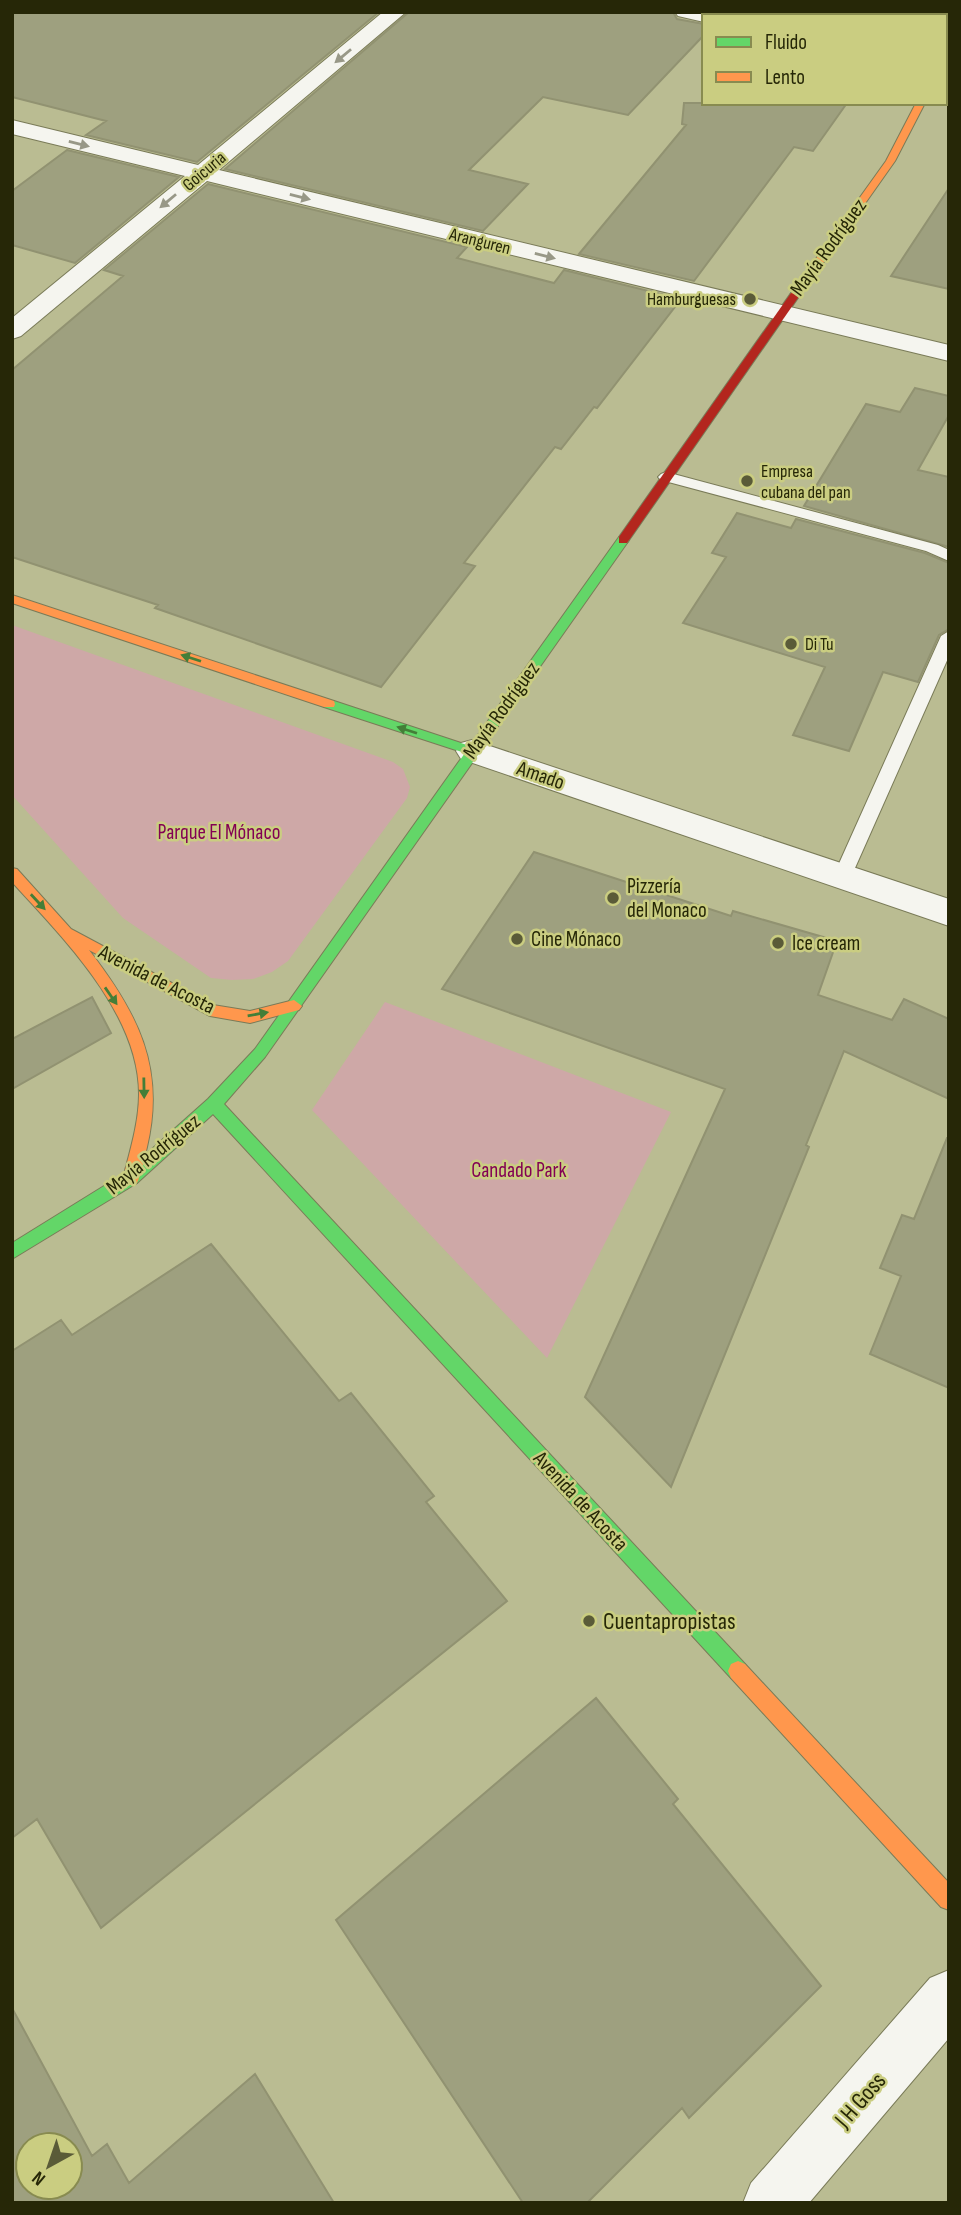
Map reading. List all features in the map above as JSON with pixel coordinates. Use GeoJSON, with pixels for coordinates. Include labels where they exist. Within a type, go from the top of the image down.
{"type":"FeatureCollection","features":[{"type":"Feature","properties":{"kind":"main road","name":"Mayía Rodríguez"},"geometry":{"type":"LineString","coordinates":[[12,1252],[131,1178],[214,1104],[260,1053],[890,161],[920,105]]}},
{"type":"Feature","properties":{"kind":"main road","name":"Amado"},"geometry":{"type":"LineString","coordinates":[[12,599],[472,751]]}},
{"type":"Feature","properties":{"kind":"main road","name":"Avenida de Acosta"},"geometry":{"type":"LineString","coordinates":[[12,873],[64,930],[129,1021],[146,1082],[144,1114],[131,1178]]}},
{"type":"Feature","properties":{"kind":"main road","name":"Avenida de Acosta"},"geometry":{"type":"LineString","coordinates":[[64,930],[210,1010],[250,1017],[295,1006]]}},
{"type":"Feature","properties":{"kind":"main road","name":"Avenida de Acosta"},"geometry":{"type":"LineString","coordinates":[[214,1104],[949,1899]]}},
{"type":"Feature","properties":{"kind":"street","name":"Goicuria"},"geometry":{"type":"LineString","coordinates":[[12,331],[396,12]]}},
{"type":"Feature","properties":{"kind":"street","name":"Aranguren"},"geometry":{"type":"LineString","coordinates":[[12,128],[949,353]]}},
{"type":"Feature","properties":{"kind":"street","name":"Amado"},"geometry":{"type":"LineString","coordinates":[[472,751],[949,913]]}},
{"type":"Feature","properties":{"kind":"street","name":"J H Goss"},"geometry":{"type":"LineString","coordinates":[[771,2203],[949,1997]]}},
{"type":"Feature","properties":{"kind":"lane"},"geometry":{"type":"LineString","coordinates":[[666,477],[932,548],[949,556]]}},
{"type":"Feature","properties":{"kind":"lane"},"geometry":{"type":"LineString","coordinates":[[842,877],[949,636]]}},
{"type":"Feature","properties":{"kind":"green space","name":"Parque El Mónaco"},"geometry":{"type":"Polygon","coordinates":[[[12,625],[393,762],[403,769],[410,787],[407,798],[288,961],[272,972],[253,979],[211,978],[123,918],[12,795],[12,625]]]}},
{"type":"Feature","properties":{"kind":"green space","name":"Candado Park"},"geometry":{"type":"Polygon","coordinates":[[[385,1002],[671,1112],[547,1358],[312,1110],[385,1002]]]}},
{"type":"Feature","properties":{"kind":"building"},"geometry":{"type":"Polygon","coordinates":[[[12,12],[379,12],[197,162],[86,135],[106,121],[12,97],[12,12]]]}},
{"type":"Feature","properties":{"kind":"building"},"geometry":{"type":"Polygon","coordinates":[[[409,12],[673,12],[677,19],[702,24],[702,37],[628,115],[543,97],[469,170],[528,184],[483,231],[225,169],[409,12]]]}},
{"type":"Feature","properties":{"kind":"building"},"geometry":{"type":"Polygon","coordinates":[[[684,103],[846,105],[813,151],[794,147],[694,281],[579,254],[686,125],[682,124],[684,103]]]}},
{"type":"Feature","properties":{"kind":"building"},"geometry":{"type":"Polygon","coordinates":[[[67,150],[179,177],[75,263],[12,245],[12,191],[67,150]]]}},
{"type":"Feature","properties":{"kind":"building"},"geometry":{"type":"Polygon","coordinates":[[[208,184],[467,247],[457,258],[554,283],[564,270],[681,299],[597,408],[594,407],[561,449],[555,447],[464,563],[475,566],[381,687],[155,608],[158,605],[12,557],[12,370],[123,276],[104,270],[208,184]]]}},
{"type":"Feature","properties":{"kind":"building"},"geometry":{"type":"Polygon","coordinates":[[[949,188],[949,289],[891,276],[949,188]]]}},
{"type":"Feature","properties":{"kind":"building"},"geometry":{"type":"Polygon","coordinates":[[[915,388],[949,396],[949,415],[918,470],[949,477],[949,547],[804,506],[866,404],[900,412],[915,388]]]}},
{"type":"Feature","properties":{"kind":"building"},"geometry":{"type":"Polygon","coordinates":[[[737,513],[791,528],[796,519],[925,553],[949,563],[949,629],[939,635],[918,682],[883,672],[849,751],[793,735],[825,667],[683,623],[726,557],[712,553],[737,513]]]}},
{"type":"Feature","properties":{"kind":"building"},"geometry":{"type":"Polygon","coordinates":[[[534,852],[731,916],[733,911],[837,941],[818,995],[892,1020],[904,999],[949,1019],[949,1099],[844,1051],[806,1145],[809,1147],[671,1487],[585,1397],[725,1089],[442,989],[534,852]]]}},
{"type":"Feature","properties":{"kind":"building"},"geometry":{"type":"Polygon","coordinates":[[[92,997],[111,1033],[12,1089],[12,1039],[92,997]]]}},
{"type":"Feature","properties":{"kind":"building"},"geometry":{"type":"Polygon","coordinates":[[[947,1138],[949,1388],[870,1354],[901,1276],[880,1268],[902,1215],[914,1219],[947,1138]]]}},
{"type":"Feature","properties":{"kind":"building"},"geometry":{"type":"Polygon","coordinates":[[[211,1244],[339,1401],[351,1393],[434,1496],[426,1502],[507,1601],[101,1928],[37,1819],[12,1838],[12,1351],[61,1320],[72,1335],[211,1244]]]}},
{"type":"Feature","properties":{"kind":"building"},"geometry":{"type":"Polygon","coordinates":[[[596,1698],[678,1799],[673,1804],[821,1986],[689,2118],[682,2108],[587,2203],[523,2203],[336,1920],[596,1698]]]}},
{"type":"Feature","properties":{"kind":"building"},"geometry":{"type":"Polygon","coordinates":[[[12,2008],[78,2131],[14,2131],[14,2201],[84,2201],[84,2141],[92,2156],[107,2144],[129,2183],[255,2074],[334,2203],[12,2203],[12,2008]]]}},
{"type":"Feature","properties":{"kind":"traffic: fast"},"geometry":{"type":"LineString","coordinates":[[12,1252],[131,1178],[214,1104],[260,1053],[623,540]]}},
{"type":"Feature","properties":{"kind":"traffic: fast"},"geometry":{"type":"LineString","coordinates":[[329,704],[472,751]]}},
{"type":"Feature","properties":{"kind":"traffic: fast"},"geometry":{"type":"LineString","coordinates":[[214,1104],[738,1671]]}},
{"type":"Feature","properties":{"kind":"traffic: slow"},"geometry":{"type":"LineString","coordinates":[[795,295],[890,161],[920,105]]}},
{"type":"Feature","properties":{"kind":"traffic: slow"},"geometry":{"type":"LineString","coordinates":[[12,599],[329,704]]}},
{"type":"Feature","properties":{"kind":"traffic: slow"},"geometry":{"type":"LineString","coordinates":[[12,873],[75,943],[95,969],[129,1024],[140,1053],[147,1095],[131,1178]]}},
{"type":"Feature","properties":{"kind":"traffic: slow"},"geometry":{"type":"LineString","coordinates":[[72,934],[210,1010],[250,1017],[294,1006]]}},
{"type":"Feature","properties":{"kind":"traffic: slow"},"geometry":{"type":"LineString","coordinates":[[738,1671],[949,1899]]}},
{"type":"Feature","properties":{"kind":"traffic: jam"},"geometry":{"type":"LineString","coordinates":[[623,540],[795,295]]}},
{"type":"Feature","properties":{"kind":"place","name":"Hamburguesas"},"geometry":{"type":"Point","coordinates":[750,299]}},
{"type":"Feature","properties":{"kind":"place","name":"Empresa cubana del pan"},"geometry":{"type":"Point","coordinates":[747,481]}},
{"type":"Feature","properties":{"kind":"place","name":"Di Tu"},"geometry":{"type":"Point","coordinates":[791,644]}},
{"type":"Feature","properties":{"kind":"place","name":"Pizzería del Monaco"},"geometry":{"type":"Point","coordinates":[613,898]}},
{"type":"Feature","properties":{"kind":"place","name":"Cine Mónaco"},"geometry":{"type":"Point","coordinates":[517,939]}},
{"type":"Feature","properties":{"kind":"place","name":"Ice cream"},"geometry":{"type":"Point","coordinates":[778,943]}},
{"type":"Feature","properties":{"kind":"place","name":"Cuentapropistas"},"geometry":{"type":"Point","coordinates":[589,1621]}}]}
